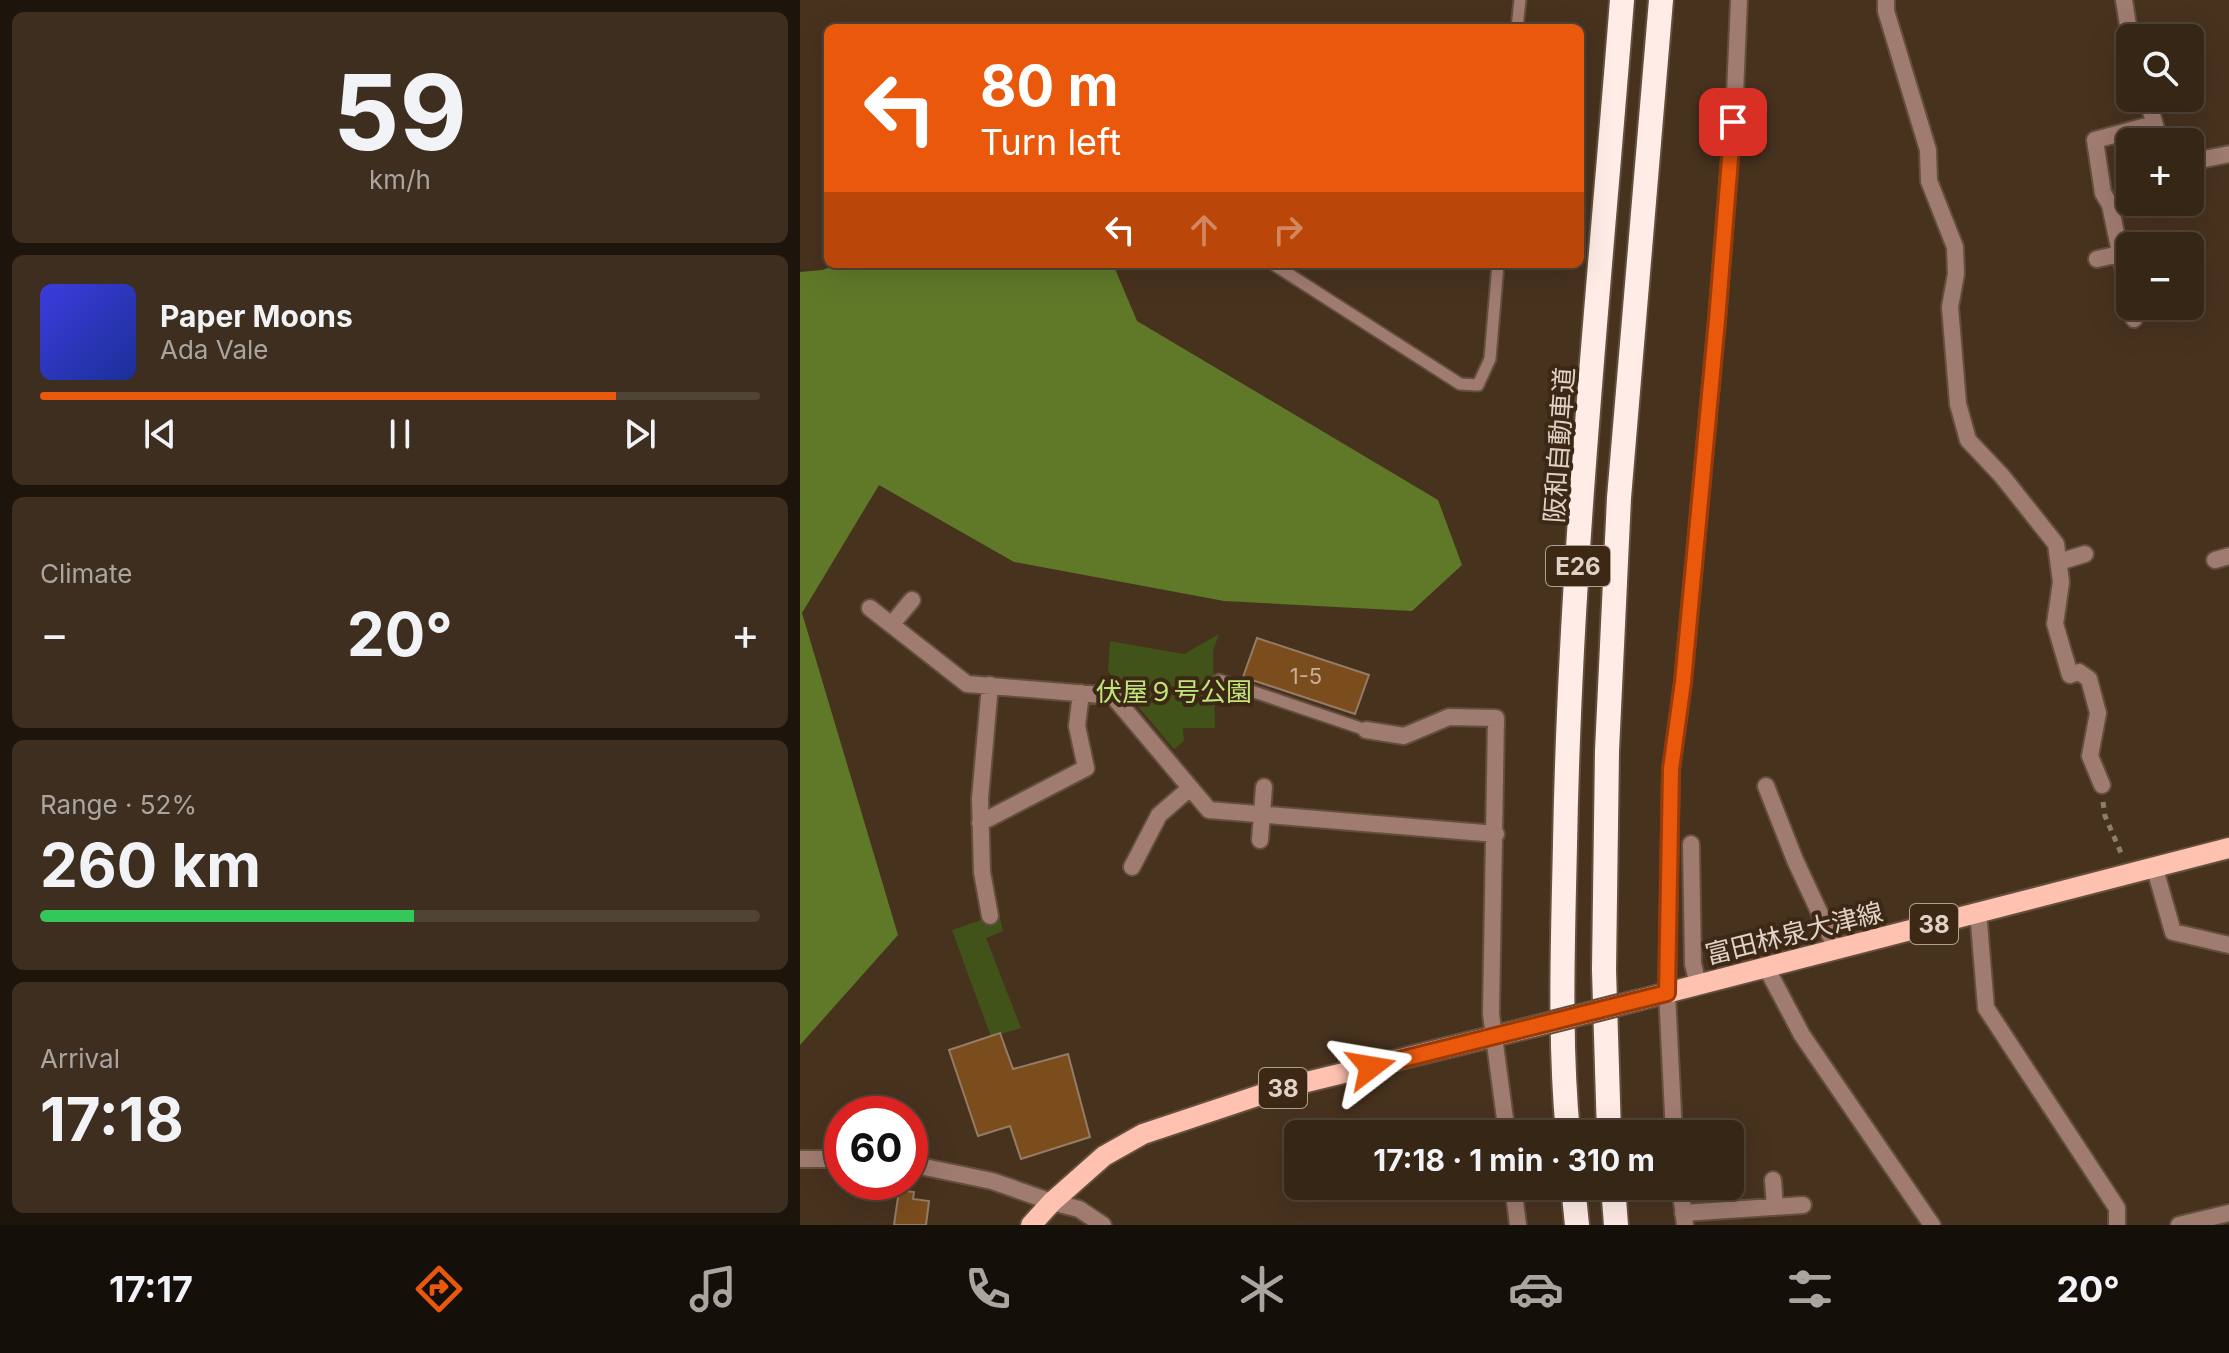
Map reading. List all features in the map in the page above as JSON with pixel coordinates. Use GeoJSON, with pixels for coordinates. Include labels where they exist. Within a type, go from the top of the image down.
{"type":"FeatureCollection","features":[{"type":"Feature","properties":{"kind":"highway","name":"阪和自動車道"},"geometry":{"type":"LineString","coordinates":[[1567,1120],[1562,972],[1566,747],[1582,499],[1622,0]]}},
{"type":"Feature","properties":{"kind":"highway","name":"E26"},"geometry":{"type":"LineString","coordinates":[[1609,1120],[1604,970],[1607,751],[1618,514],[1661,0]]}},
{"type":"Feature","properties":{"kind":"highway"},"geometry":{"type":"LineString","coordinates":[[1574,1200],[1577,1225]]}},
{"type":"Feature","properties":{"kind":"highway"},"geometry":{"type":"LineString","coordinates":[[1614,1200],[1616,1225]]}},
{"type":"Feature","properties":{"kind":"main road","name":"富田林泉大津線"},"geometry":{"type":"LineString","coordinates":[[1031,1225],[1104,1156],[1143,1134],[1278,1089],[1495,1037],[2229,848]]}},
{"type":"Feature","properties":{"kind":"street"},"geometry":{"type":"LineString","coordinates":[[1673,1120],[1667,993],[1671,769],[1683,682],[1717,320],[1735,94],[1739,0]]}},
{"type":"Feature","properties":{"kind":"street"},"geometry":{"type":"LineString","coordinates":[[1886,0],[1886,11],[1928,150],[1929,181],[1955,247],[1956,274],[1950,307],[1958,404],[1968,440],[2002,476],[2056,544],[2061,582],[2055,624],[2070,675],[2079,672],[2089,679],[2098,713],[2090,756],[2102,785]]}},
{"type":"Feature","properties":{"kind":"street"},"geometry":{"type":"LineString","coordinates":[[2124,0],[2128,24]]}},
{"type":"Feature","properties":{"kind":"street"},"geometry":{"type":"LineString","coordinates":[[2151,112],[2155,128]]}},
{"type":"Feature","properties":{"kind":"street"},"geometry":{"type":"LineString","coordinates":[[2116,234],[2110,205],[2103,193],[2095,140],[2154,124]]}},
{"type":"Feature","properties":{"kind":"street"},"geometry":{"type":"LineString","coordinates":[[2204,159],[2229,154]]}},
{"type":"Feature","properties":{"kind":"street"},"geometry":{"type":"LineString","coordinates":[[2097,259],[2116,255]]}},
{"type":"Feature","properties":{"kind":"street"},"geometry":{"type":"LineString","coordinates":[[2059,562],[2085,554]]}},
{"type":"Feature","properties":{"kind":"street"},"geometry":{"type":"LineString","coordinates":[[892,624],[912,600]]}},
{"type":"Feature","properties":{"kind":"street"},"geometry":{"type":"LineString","coordinates":[[870,608],[967,684],[1113,696],[1209,810],[1496,834]]}},
{"type":"Feature","properties":{"kind":"street"},"geometry":{"type":"LineString","coordinates":[[990,685],[980,799],[982,872],[990,916]]}},
{"type":"Feature","properties":{"kind":"street"},"geometry":{"type":"LineString","coordinates":[[980,823],[1086,768],[1077,726],[1081,693]]}},
{"type":"Feature","properties":{"kind":"street"},"geometry":{"type":"LineString","coordinates":[[1366,730],[1404,736],[1449,717],[1496,718],[1491,1014],[1505,1120]]}},
{"type":"Feature","properties":{"kind":"street"},"geometry":{"type":"LineString","coordinates":[[1766,786],[1795,860],[1836,948]]}},
{"type":"Feature","properties":{"kind":"street"},"geometry":{"type":"LineString","coordinates":[[1260,840],[1264,787]]}},
{"type":"Feature","properties":{"kind":"street"},"geometry":{"type":"LineString","coordinates":[[1132,867],[1159,815],[1189,789]]}},
{"type":"Feature","properties":{"kind":"street"},"geometry":{"type":"LineString","coordinates":[[1691,844],[1693,964],[1698,984]]}},
{"type":"Feature","properties":{"kind":"street"},"geometry":{"type":"LineString","coordinates":[[2155,869],[2173,932],[2229,945]]}},
{"type":"Feature","properties":{"kind":"street"},"geometry":{"type":"LineString","coordinates":[[1978,911],[1986,1008],[2117,1208],[2117,1225]]}},
{"type":"Feature","properties":{"kind":"street"},"geometry":{"type":"LineString","coordinates":[[1766,967],[1802,1035],[1932,1225]]}},
{"type":"Feature","properties":{"kind":"street"},"geometry":{"type":"LineString","coordinates":[[800,1159],[824,1159]]}},
{"type":"Feature","properties":{"kind":"street"},"geometry":{"type":"LineString","coordinates":[[928,1168],[992,1181],[1079,1209],[1103,1225]]}},
{"type":"Feature","properties":{"kind":"street"},"geometry":{"type":"LineString","coordinates":[[1773,1180],[1775,1207]]}},
{"type":"Feature","properties":{"kind":"street"},"geometry":{"type":"LineString","coordinates":[[1515,1200],[1518,1225]]}},
{"type":"Feature","properties":{"kind":"street"},"geometry":{"type":"LineString","coordinates":[[1684,1219],[1803,1205]]}},
{"type":"Feature","properties":{"kind":"street"},"geometry":{"type":"LineString","coordinates":[[2179,1225],[2219,1218]]}},
{"type":"Feature","properties":{"kind":"lane"},"geometry":{"type":"LineString","coordinates":[[1517,24],[1520,0]]}},
{"type":"Feature","properties":{"kind":"lane"},"geometry":{"type":"LineString","coordinates":[[1279,268],[1460,384],[1478,385],[1490,359],[1498,268]]}},
{"type":"Feature","properties":{"kind":"lane"},"geometry":{"type":"LineString","coordinates":[[1219,680],[1366,730]]}},
{"type":"Feature","properties":{"kind":"path"},"geometry":{"type":"LineString","coordinates":[[2102,785],[2105,816],[2128,874]]}},
{"type":"Feature","properties":{"kind":"green space"},"geometry":{"type":"Polygon","coordinates":[[[1115,268],[1137,321],[1438,500],[1462,565],[1412,611],[1224,601],[1014,562],[879,485],[802,613],[898,935],[800,1045],[800,272],[1115,268]]]}},
{"type":"Feature","properties":{"kind":"green space","name":"伏屋９号公園"},"geometry":{"type":"Polygon","coordinates":[[[1219,634],[1213,651],[1215,728],[1183,728],[1184,741],[1174,749],[1108,671],[1110,641],[1184,654],[1219,634]]]}},
{"type":"Feature","properties":{"kind":"green space"},"geometry":{"type":"Polygon","coordinates":[[[999,914],[1003,931],[986,938],[1021,1028],[991,1037],[952,930],[999,914]]]}},
{"type":"Feature","properties":{"kind":"building"},"geometry":{"type":"Polygon","coordinates":[[[1257,638],[1369,675],[1355,714],[1243,677],[1257,638]]]}},
{"type":"Feature","properties":{"kind":"building"},"geometry":{"type":"Polygon","coordinates":[[[1000,1033],[1013,1069],[1068,1054],[1090,1137],[1021,1159],[1010,1126],[978,1136],[949,1050],[1000,1033]]]}},
{"type":"Feature","properties":{"kind":"building"},"geometry":{"type":"Polygon","coordinates":[[[898,1200],[929,1201],[926,1225],[894,1225],[898,1200]]]}},
{"type":"Feature","properties":{"kind":"route"},"geometry":{"type":"LineString","coordinates":[[1371,1067],[1667,993],[1671,769],[1683,682],[1733,122]]}}]}
